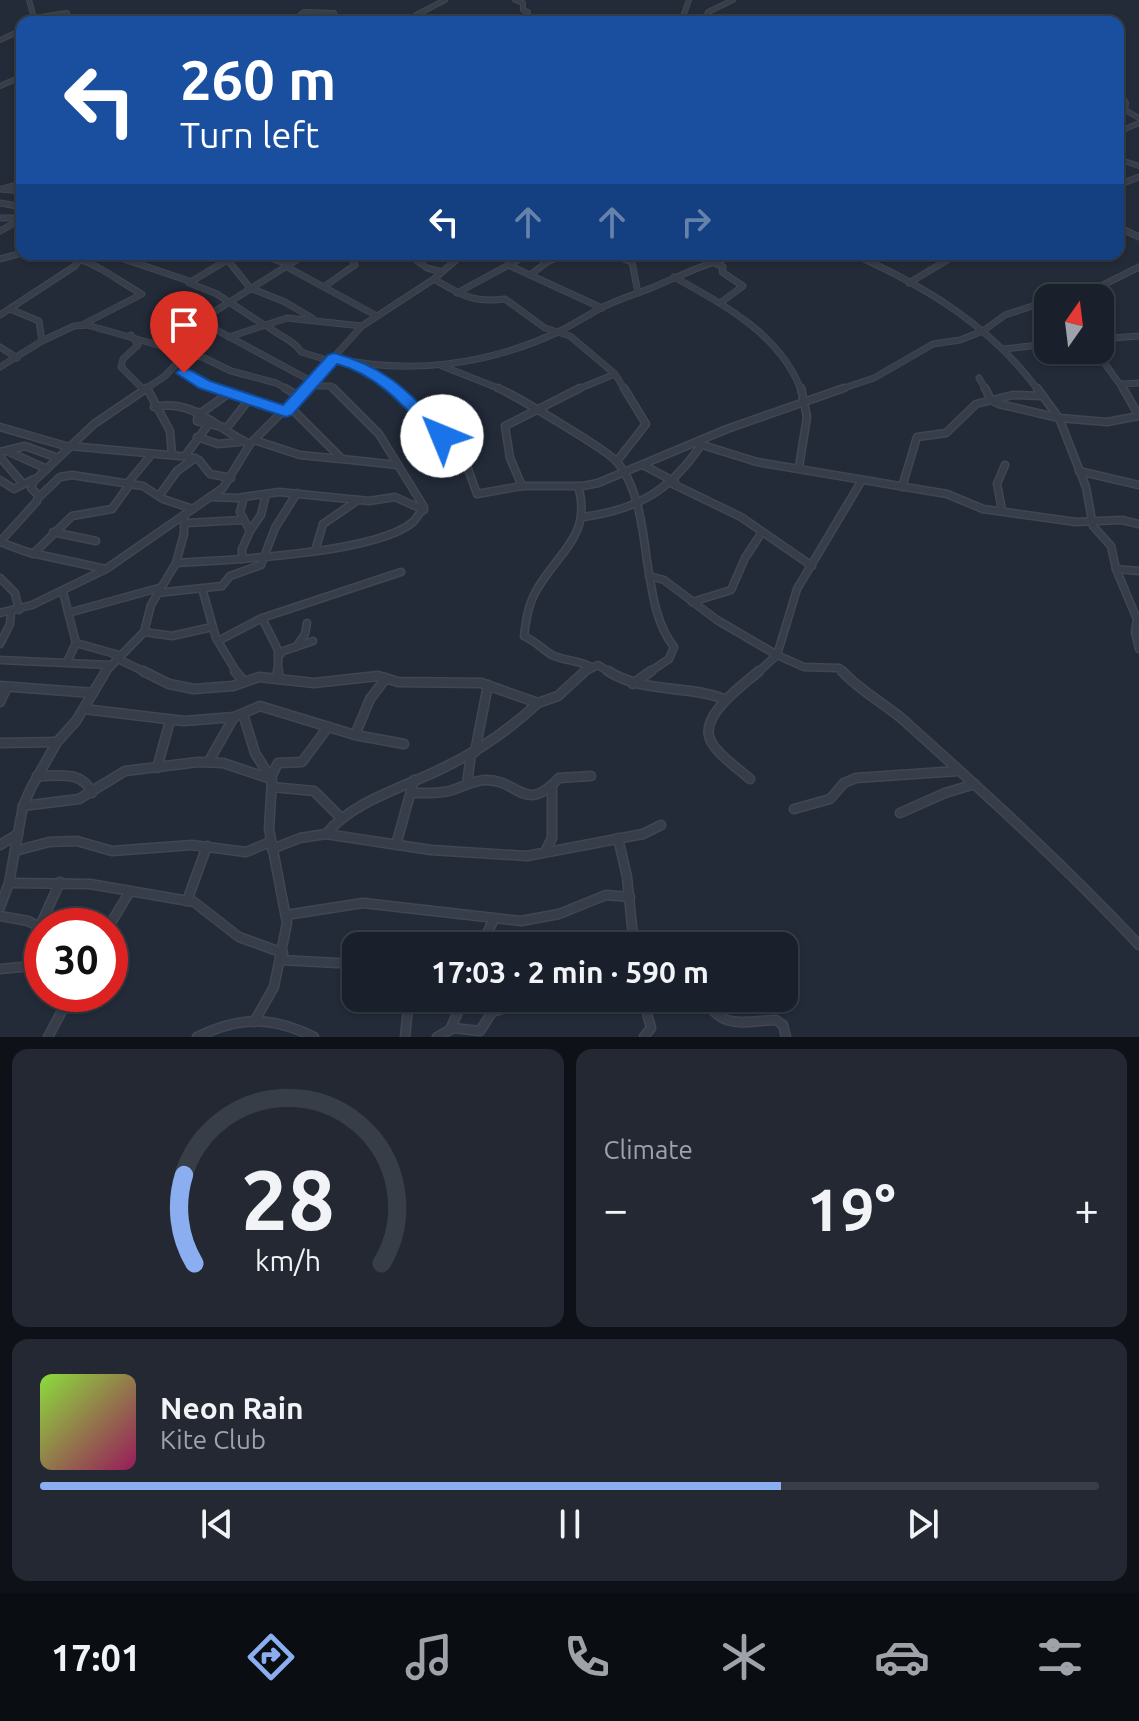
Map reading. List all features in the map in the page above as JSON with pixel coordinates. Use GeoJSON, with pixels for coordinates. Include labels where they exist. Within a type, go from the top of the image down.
{"type":"FeatureCollection","features":[{"type":"Feature","properties":{"kind":"street"},"geometry":{"type":"LineString","coordinates":[[416,16],[445,0]]}},
{"type":"Feature","properties":{"kind":"street"},"geometry":{"type":"LineString","coordinates":[[515,0],[524,3],[523,10],[528,12],[526,16]]}},
{"type":"Feature","properties":{"kind":"street"},"geometry":{"type":"LineString","coordinates":[[706,16],[733,0]]}},
{"type":"Feature","properties":{"kind":"street"},"geometry":{"type":"LineString","coordinates":[[299,16],[305,12],[334,13],[334,16]]}},
{"type":"Feature","properties":{"kind":"street"},"geometry":{"type":"LineString","coordinates":[[52,16],[67,13]]}},
{"type":"Feature","properties":{"kind":"street"},"geometry":{"type":"LineString","coordinates":[[1138,236],[1139,228]]}},
{"type":"Feature","properties":{"kind":"street"},"geometry":{"type":"LineString","coordinates":[[1,313],[79,260]]}},
{"type":"Feature","properties":{"kind":"street"},"geometry":{"type":"LineString","coordinates":[[0,367],[42,341],[82,325],[142,294],[111,278],[88,260]]}},
{"type":"Feature","properties":{"kind":"street"},"geometry":{"type":"LineString","coordinates":[[127,260],[189,281],[265,325],[298,346],[301,352],[362,366],[411,368],[442,366],[522,347],[561,332],[602,308],[674,277],[696,260]]}},
{"type":"Feature","properties":{"kind":"street"},"geometry":{"type":"LineString","coordinates":[[189,281],[220,260]]}},
{"type":"Feature","properties":{"kind":"street"},"geometry":{"type":"LineString","coordinates":[[227,260],[250,288],[285,302],[315,320]]}},
{"type":"Feature","properties":{"kind":"street"},"geometry":{"type":"LineString","coordinates":[[274,260],[325,286],[347,303],[375,315]]}},
{"type":"Feature","properties":{"kind":"street"},"geometry":{"type":"LineString","coordinates":[[297,260],[206,318],[211,327],[309,384],[333,388],[379,434],[424,510]]}},
{"type":"Feature","properties":{"kind":"street"},"geometry":{"type":"LineString","coordinates":[[325,286],[355,265],[352,260]]}},
{"type":"Feature","properties":{"kind":"street"},"geometry":{"type":"LineString","coordinates":[[416,260],[442,273]]}},
{"type":"Feature","properties":{"kind":"street"},"geometry":{"type":"LineString","coordinates":[[0,613],[15,611],[63,592],[185,519],[231,478],[252,442],[300,397],[362,326],[434,279],[456,260]]}},
{"type":"Feature","properties":{"kind":"street"},"geometry":{"type":"LineString","coordinates":[[457,293],[518,260]]}},
{"type":"Feature","properties":{"kind":"street"},"geometry":{"type":"LineString","coordinates":[[530,275],[552,260]]}},
{"type":"Feature","properties":{"kind":"street"},"geometry":{"type":"LineString","coordinates":[[626,260],[632,262],[638,293]]}},
{"type":"Feature","properties":{"kind":"street"},"geometry":{"type":"LineString","coordinates":[[691,266],[713,260]]}},
{"type":"Feature","properties":{"kind":"street"},"geometry":{"type":"LineString","coordinates":[[865,260],[952,307],[983,331],[1004,349],[1043,396],[1048,411]]}},
{"type":"Feature","properties":{"kind":"street"},"geometry":{"type":"LineString","coordinates":[[909,283],[947,260]]}},
{"type":"Feature","properties":{"kind":"street"},"geometry":{"type":"LineString","coordinates":[[710,261],[723,267],[722,272],[743,286],[720,303]]}},
{"type":"Feature","properties":{"kind":"street"},"geometry":{"type":"LineString","coordinates":[[508,265],[602,308]]}},
{"type":"Feature","properties":{"kind":"street"},"geometry":{"type":"LineString","coordinates":[[1105,284],[1139,267]]}},
{"type":"Feature","properties":{"kind":"street"},"geometry":{"type":"LineString","coordinates":[[674,277],[762,331],[793,373],[805,401],[807,431],[799,467]]}},
{"type":"Feature","properties":{"kind":"street"},"geometry":{"type":"LineString","coordinates":[[434,279],[457,293],[484,303],[505,299],[545,328],[577,341],[615,374],[646,424],[617,461]]}},
{"type":"Feature","properties":{"kind":"street"},"geometry":{"type":"LineString","coordinates":[[362,366],[402,396],[463,455],[477,494],[522,486],[578,486],[598,483],[805,401],[874,378],[933,344],[960,340],[983,331],[1005,315],[1034,306]]}},
{"type":"Feature","properties":{"kind":"street"},"geometry":{"type":"LineString","coordinates":[[10,309],[39,321],[42,341]]}},
{"type":"Feature","properties":{"kind":"street"},"geometry":{"type":"LineString","coordinates":[[229,337],[287,318],[362,326]]}},
{"type":"Feature","properties":{"kind":"street"},"geometry":{"type":"LineString","coordinates":[[82,325],[131,335],[185,352],[231,371],[276,383],[300,397]]}},
{"type":"Feature","properties":{"kind":"street"},"geometry":{"type":"LineString","coordinates":[[39,497],[31,488],[37,478],[94,424],[165,376],[211,327]]}},
{"type":"Feature","properties":{"kind":"street"},"geometry":{"type":"LineString","coordinates":[[131,335],[138,346],[123,359],[121,369],[142,385],[154,407],[170,423],[172,455]]}},
{"type":"Feature","properties":{"kind":"street"},"geometry":{"type":"LineString","coordinates":[[1114,338],[1139,336]]}},
{"type":"Feature","properties":{"kind":"street"},"geometry":{"type":"LineString","coordinates":[[1004,349],[1034,346]]}},
{"type":"Feature","properties":{"kind":"street"},"geometry":{"type":"LineString","coordinates":[[0,347],[17,358]]}},
{"type":"Feature","properties":{"kind":"street"},"geometry":{"type":"LineString","coordinates":[[979,378],[991,400],[1024,412],[1048,411],[1059,418],[1107,422],[1139,416],[1106,364]]}},
{"type":"Feature","properties":{"kind":"street"},"geometry":{"type":"LineString","coordinates":[[442,366],[504,391],[617,461],[624,473],[645,539],[653,600],[674,651],[669,659],[633,684]]}},
{"type":"Feature","properties":{"kind":"street"},"geometry":{"type":"LineString","coordinates":[[184,373],[200,383],[288,409],[342,459]]}},
{"type":"Feature","properties":{"kind":"street"},"geometry":{"type":"LineString","coordinates":[[522,486],[510,458],[503,429],[574,389],[615,374]]}},
{"type":"Feature","properties":{"kind":"street"},"geometry":{"type":"LineString","coordinates":[[1121,384],[1139,383]]}},
{"type":"Feature","properties":{"kind":"street"},"geometry":{"type":"LineString","coordinates":[[225,428],[197,421],[200,412],[229,393]]}},
{"type":"Feature","properties":{"kind":"street"},"geometry":{"type":"LineString","coordinates":[[902,487],[917,437],[946,433],[973,405],[1013,395],[1043,396]]}},
{"type":"Feature","properties":{"kind":"street"},"geometry":{"type":"LineString","coordinates":[[225,428],[250,398]]}},
{"type":"Feature","properties":{"kind":"street"},"geometry":{"type":"LineString","coordinates":[[154,407],[169,403],[200,412],[241,441]]}},
{"type":"Feature","properties":{"kind":"street"},"geometry":{"type":"LineString","coordinates":[[1059,418],[1086,487],[1091,521],[1095,530],[1111,546],[1116,569],[1137,619],[1135,632],[1139,649]]}},
{"type":"Feature","properties":{"kind":"street"},"geometry":{"type":"LineString","coordinates":[[185,456],[208,425]]}},
{"type":"Feature","properties":{"kind":"street"},"geometry":{"type":"LineString","coordinates":[[0,427],[70,447],[195,458],[210,474],[231,478]]}},
{"type":"Feature","properties":{"kind":"street"},"geometry":{"type":"LineString","coordinates":[[197,437],[218,444],[252,442],[300,455],[398,465]]}},
{"type":"Feature","properties":{"kind":"street"},"geometry":{"type":"LineString","coordinates":[[699,444],[749,460],[941,492],[983,509],[1076,522],[1122,520],[1139,524]]}},
{"type":"Feature","properties":{"kind":"street"},"geometry":{"type":"LineString","coordinates":[[583,517],[615,513],[643,504],[674,483],[699,444]]}},
{"type":"Feature","properties":{"kind":"street"},"geometry":{"type":"LineString","coordinates":[[2,453],[25,446],[58,458]]}},
{"type":"Feature","properties":{"kind":"street"},"geometry":{"type":"LineString","coordinates":[[2,453],[47,469]]}},
{"type":"Feature","properties":{"kind":"street"},"geometry":{"type":"LineString","coordinates":[[2,453],[23,484]]}},
{"type":"Feature","properties":{"kind":"street"},"geometry":{"type":"LineString","coordinates":[[33,554],[53,532],[77,514],[112,509],[151,455]]}},
{"type":"Feature","properties":{"kind":"street"},"geometry":{"type":"LineString","coordinates":[[159,496],[177,471],[195,458]]}},
{"type":"Feature","properties":{"kind":"street"},"geometry":{"type":"LineString","coordinates":[[643,465],[715,507],[741,517],[798,553],[812,566]]}},
{"type":"Feature","properties":{"kind":"street"},"geometry":{"type":"LineString","coordinates":[[1002,510],[997,484],[1005,465]]}},
{"type":"Feature","properties":{"kind":"street"},"geometry":{"type":"LineString","coordinates":[[1079,471],[1139,485]]}},
{"type":"Feature","properties":{"kind":"street"},"geometry":{"type":"LineString","coordinates":[[106,569],[33,554],[0,542],[39,497],[63,476],[151,488],[159,496],[193,509]]}},
{"type":"Feature","properties":{"kind":"street"},"geometry":{"type":"LineString","coordinates":[[0,480],[11,489],[37,478]]}},
{"type":"Feature","properties":{"kind":"street"},"geometry":{"type":"LineString","coordinates":[[750,779],[710,742],[711,720],[724,699],[777,655],[797,589],[862,480]]}},
{"type":"Feature","properties":{"kind":"street"},"geometry":{"type":"LineString","coordinates":[[578,486],[585,504],[583,517],[575,537],[533,598],[524,636],[563,660],[578,660],[591,667]]}},
{"type":"Feature","properties":{"kind":"street"},"geometry":{"type":"LineString","coordinates":[[210,497],[297,493],[358,500],[398,497],[424,510]]}},
{"type":"Feature","properties":{"kind":"street"},"geometry":{"type":"LineString","coordinates":[[68,613],[96,609],[118,598],[225,585],[230,576],[257,567],[266,556],[275,528],[297,493]]}},
{"type":"Feature","properties":{"kind":"street"},"geometry":{"type":"LineString","coordinates":[[242,559],[242,549],[250,531],[259,521],[266,494]]}},
{"type":"Feature","properties":{"kind":"street"},"geometry":{"type":"LineString","coordinates":[[244,497],[240,512],[250,531]]}},
{"type":"Feature","properties":{"kind":"street"},"geometry":{"type":"LineString","coordinates":[[315,551],[317,532],[322,523],[358,500]]}},
{"type":"Feature","properties":{"kind":"street"},"geometry":{"type":"LineString","coordinates":[[176,563],[315,551],[349,542],[374,541],[411,522],[424,510]]}},
{"type":"Feature","properties":{"kind":"street"},"geometry":{"type":"LineString","coordinates":[[185,519],[243,520]]}},
{"type":"Feature","properties":{"kind":"street"},"geometry":{"type":"LineString","coordinates":[[0,904],[9,883],[23,806],[37,776],[57,742],[84,709],[110,665],[144,632],[158,591],[176,563],[185,519]]}},
{"type":"Feature","properties":{"kind":"street"},"geometry":{"type":"LineString","coordinates":[[53,532],[96,541]]}},
{"type":"Feature","properties":{"kind":"street"},"geometry":{"type":"LineString","coordinates":[[692,602],[731,590],[745,558],[762,532]]}},
{"type":"Feature","properties":{"kind":"street"},"geometry":{"type":"LineString","coordinates":[[1116,569],[1139,571]]}},
{"type":"Feature","properties":{"kind":"street"},"geometry":{"type":"LineString","coordinates":[[218,641],[262,618],[401,572]]}},
{"type":"Feature","properties":{"kind":"street"},"geometry":{"type":"LineString","coordinates":[[649,576],[664,580],[717,620],[777,655],[804,667],[839,668],[860,690],[904,720],[1072,873],[1139,945]]}},
{"type":"Feature","properties":{"kind":"street"},"geometry":{"type":"LineString","coordinates":[[0,578],[15,593],[15,611],[0,644]]}},
{"type":"Feature","properties":{"kind":"street"},"geometry":{"type":"LineString","coordinates":[[202,588],[218,641],[244,682]]}},
{"type":"Feature","properties":{"kind":"street"},"geometry":{"type":"LineString","coordinates":[[63,592],[76,643],[67,662]]}},
{"type":"Feature","properties":{"kind":"street"},"geometry":{"type":"LineString","coordinates":[[262,618],[279,656],[278,679]]}},
{"type":"Feature","properties":{"kind":"street"},"geometry":{"type":"LineString","coordinates":[[296,647],[305,634],[307,623]]}},
{"type":"Feature","properties":{"kind":"street"},"geometry":{"type":"LineString","coordinates":[[144,632],[172,636],[212,627]]}},
{"type":"Feature","properties":{"kind":"street"},"geometry":{"type":"LineString","coordinates":[[279,656],[313,641]]}},
{"type":"Feature","properties":{"kind":"street"},"geometry":{"type":"LineString","coordinates":[[76,643],[117,657],[154,678],[180,687],[208,688],[259,677],[314,683],[371,675],[398,682],[457,681],[488,685],[538,703]]}},
{"type":"Feature","properties":{"kind":"street"},"geometry":{"type":"LineString","coordinates":[[0,660],[110,665]]}},
{"type":"Feature","properties":{"kind":"street"},"geometry":{"type":"LineString","coordinates":[[326,834],[340,817],[473,753],[508,732],[538,703],[558,696],[591,667],[601,665],[633,684],[653,689],[703,691],[724,699]]}},
{"type":"Feature","properties":{"kind":"street"},"geometry":{"type":"LineString","coordinates":[[355,735],[370,699],[386,678]]}},
{"type":"Feature","properties":{"kind":"street"},"geometry":{"type":"LineString","coordinates":[[467,784],[488,685]]}},
{"type":"Feature","properties":{"kind":"street"},"geometry":{"type":"LineString","coordinates":[[0,702],[3,686],[93,693]]}},
{"type":"Feature","properties":{"kind":"street"},"geometry":{"type":"LineString","coordinates":[[84,709],[170,721],[238,715],[255,707],[267,707],[355,735],[404,744]]}},
{"type":"Feature","properties":{"kind":"street"},"geometry":{"type":"LineString","coordinates":[[209,761],[238,715]]}},
{"type":"Feature","properties":{"kind":"street"},"geometry":{"type":"LineString","coordinates":[[238,715],[271,781]]}},
{"type":"Feature","properties":{"kind":"street"},"geometry":{"type":"LineString","coordinates":[[157,768],[170,721]]}},
{"type":"Feature","properties":{"kind":"street"},"geometry":{"type":"LineString","coordinates":[[254,1022],[274,987],[282,956],[286,915],[277,886],[271,845],[268,816],[271,781],[278,763],[302,762],[328,727]]}},
{"type":"Feature","properties":{"kind":"street"},"geometry":{"type":"LineString","coordinates":[[0,743],[57,742]]}},
{"type":"Feature","properties":{"kind":"street"},"geometry":{"type":"LineString","coordinates":[[23,806],[60,803],[92,793],[125,771],[209,761],[314,791],[340,817]]}},
{"type":"Feature","properties":{"kind":"street"},"geometry":{"type":"LineString","coordinates":[[794,809],[830,799],[840,787],[856,778],[958,771]]}},
{"type":"Feature","properties":{"kind":"street"},"geometry":{"type":"LineString","coordinates":[[37,776],[76,776],[87,782],[92,793]]}},
{"type":"Feature","properties":{"kind":"street"},"geometry":{"type":"LineString","coordinates":[[411,793],[446,792],[467,784],[495,780],[521,795],[547,791],[559,778],[591,776]]}},
{"type":"Feature","properties":{"kind":"street"},"geometry":{"type":"LineString","coordinates":[[396,845],[414,780]]}},
{"type":"Feature","properties":{"kind":"street"},"geometry":{"type":"LineString","coordinates":[[900,813],[945,793],[975,784]]}},
{"type":"Feature","properties":{"kind":"street"},"geometry":{"type":"LineString","coordinates":[[542,855],[549,849],[552,838],[552,787]]}},
{"type":"Feature","properties":{"kind":"street"},"geometry":{"type":"LineString","coordinates":[[15,851],[49,842],[77,841],[112,851],[207,846],[246,852],[326,834],[396,845],[500,855],[542,855],[643,834],[661,825]]}},
{"type":"Feature","properties":{"kind":"street"},"geometry":{"type":"LineString","coordinates":[[0,845],[18,834]]}},
{"type":"Feature","properties":{"kind":"street"},"geometry":{"type":"LineString","coordinates":[[618,838],[630,897],[633,932]]}},
{"type":"Feature","properties":{"kind":"street"},"geometry":{"type":"LineString","coordinates":[[187,901],[207,846]]}},
{"type":"Feature","properties":{"kind":"street"},"geometry":{"type":"LineString","coordinates":[[49,908],[60,882]]}},
{"type":"Feature","properties":{"kind":"street"},"geometry":{"type":"LineString","coordinates":[[9,883],[90,884],[187,901],[203,905],[212,917],[219,919],[236,935],[282,956],[342,962]]}},
{"type":"Feature","properties":{"kind":"street"},"geometry":{"type":"LineString","coordinates":[[120,908],[129,893]]}},
{"type":"Feature","properties":{"kind":"street"},"geometry":{"type":"LineString","coordinates":[[286,915],[363,903],[494,919],[533,920],[559,914],[606,895],[630,897]]}},
{"type":"Feature","properties":{"kind":"street"},"geometry":{"type":"LineString","coordinates":[[0,916],[24,922]]}},
{"type":"Feature","properties":{"kind":"street"},"geometry":{"type":"LineString","coordinates":[[488,932],[494,919]]}},
{"type":"Feature","properties":{"kind":"street"},"geometry":{"type":"LineString","coordinates":[[0,969],[24,967]]}},
{"type":"Feature","properties":{"kind":"street"},"geometry":{"type":"LineString","coordinates":[[48,1037],[61,1012]]}},
{"type":"Feature","properties":{"kind":"street"},"geometry":{"type":"LineString","coordinates":[[405,1037],[408,1012]]}},
{"type":"Feature","properties":{"kind":"street"},"geometry":{"type":"LineString","coordinates":[[450,1030],[458,1012]]}},
{"type":"Feature","properties":{"kind":"street"},"geometry":{"type":"LineString","coordinates":[[437,1037],[450,1030],[480,1031],[492,1012]]}},
{"type":"Feature","properties":{"kind":"street"},"geometry":{"type":"LineString","coordinates":[[644,1037],[651,1028],[647,1012]]}},
{"type":"Feature","properties":{"kind":"street"},"geometry":{"type":"LineString","coordinates":[[712,1012],[723,1021],[776,1020],[783,1025],[786,1037]]}},
{"type":"Feature","properties":{"kind":"street"},"geometry":{"type":"LineString","coordinates":[[197,1037],[208,1031],[254,1022],[278,1021],[314,1037]]}},
{"type":"Feature","properties":{"kind":"route"},"geometry":{"type":"LineString","coordinates":[[184,373],[205,385],[286,411],[334,358],[362,366],[380,378],[442,436]]}}]}
